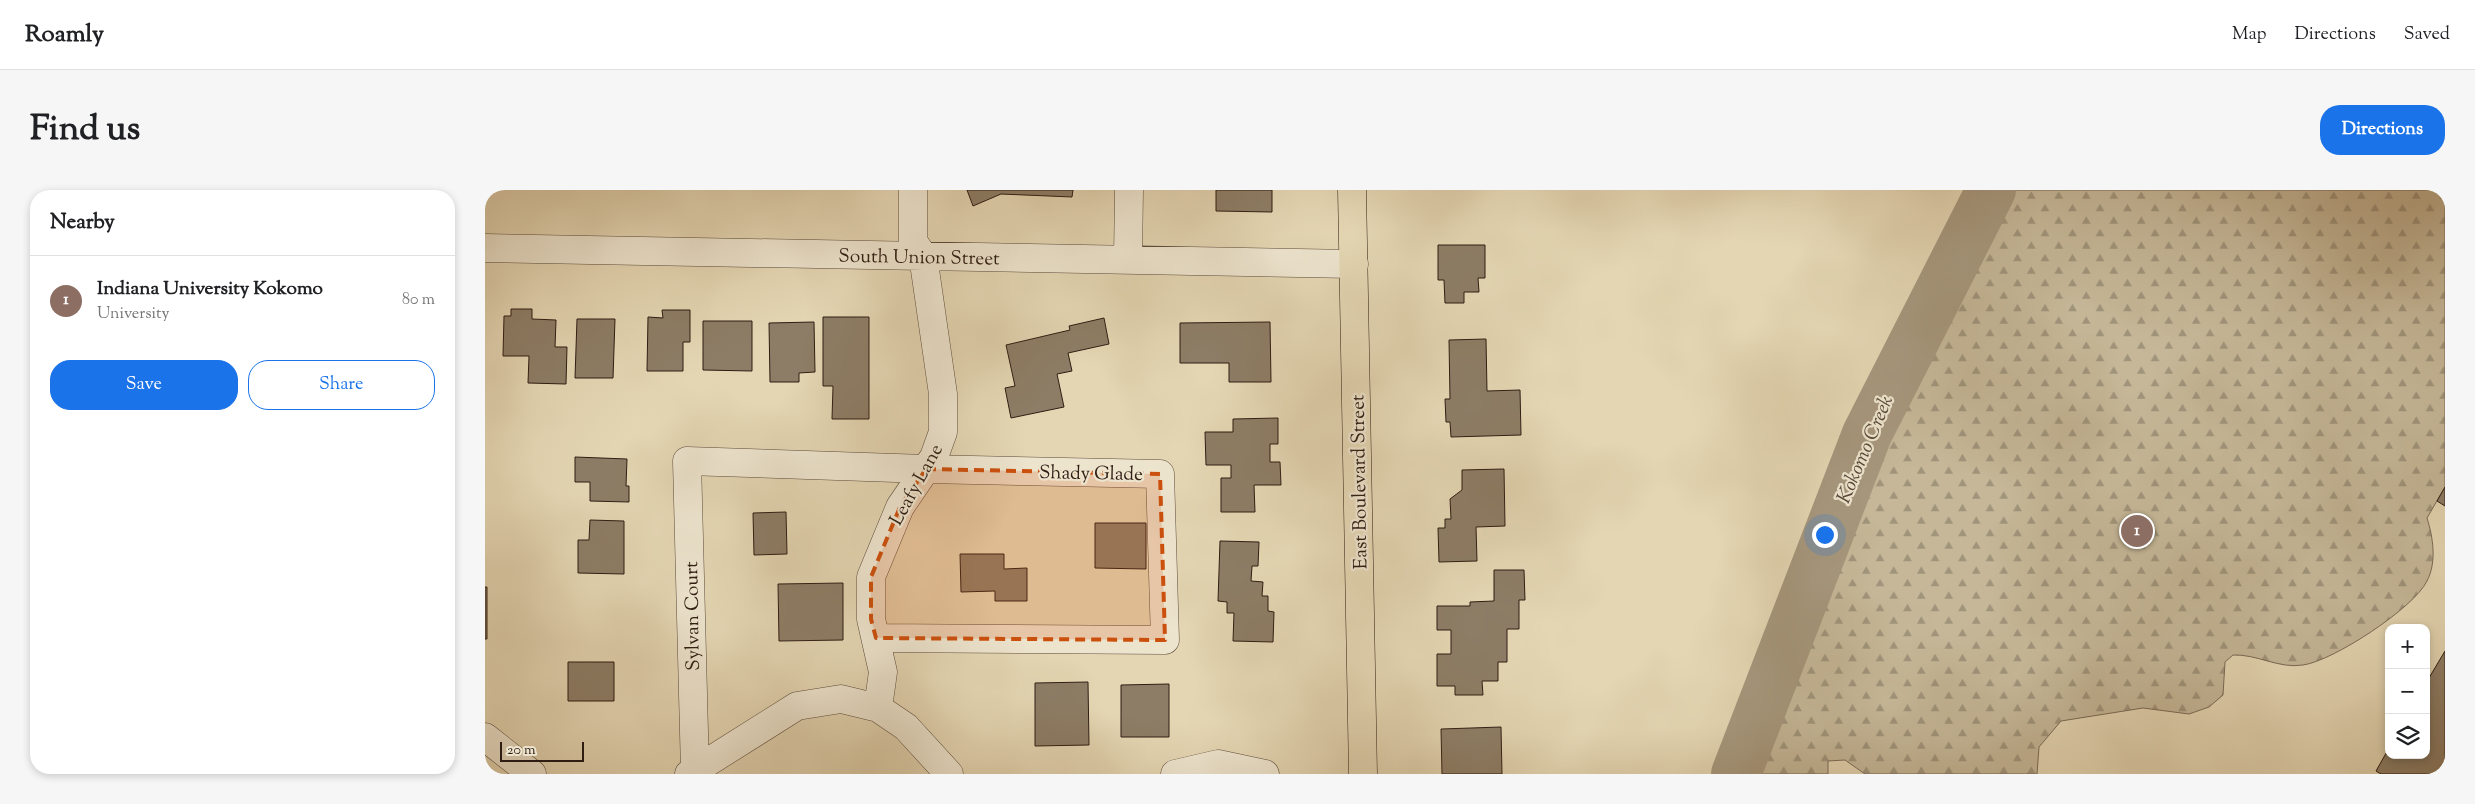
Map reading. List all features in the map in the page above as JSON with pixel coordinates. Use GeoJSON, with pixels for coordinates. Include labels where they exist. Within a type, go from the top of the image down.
{"type":"FeatureCollection","features":[{"type":"Feature","properties":{"kind":"main road","name":"East Boulevard Street"},"geometry":{"type":"LineString","coordinates":[[1352,190],[1363,774]]}},
{"type":"Feature","properties":{"kind":"street","name":"Leafy Lane"},"geometry":{"type":"LineString","coordinates":[[878,708],[883,672],[871,619],[871,577],[899,507],[934,457],[943,432],[943,394],[923,256],[913,241],[913,190]]}},
{"type":"Feature","properties":{"kind":"street"},"geometry":{"type":"LineString","coordinates":[[1128,260],[1129,190]]}},
{"type":"Feature","properties":{"kind":"street","name":"South Union Street"},"geometry":{"type":"LineString","coordinates":[[485,248],[1354,264]]}},
{"type":"Feature","properties":{"kind":"street","name":"Shady Glade"},"geometry":{"type":"LineString","coordinates":[[687,461],[1160,474],[1165,640],[876,638]]}},
{"type":"Feature","properties":{"kind":"street","name":"Sylvan Court"},"geometry":{"type":"LineString","coordinates":[[687,461],[692,772]]}},
{"type":"Feature","properties":{"kind":"street"},"geometry":{"type":"LineString","coordinates":[[692,772],[797,706],[841,699],[878,708],[906,727],[949,774]]}},
{"type":"Feature","properties":{"kind":"street"},"geometry":{"type":"LineString","coordinates":[[485,737],[532,774]]}},
{"type":"Feature","properties":{"kind":"street"},"geometry":{"type":"LineString","coordinates":[[1175,774],[1218,764],[1265,774]]}},
{"type":"Feature","properties":{"kind":"highlighted area"},"geometry":{"type":"Polygon","coordinates":[[[926,469],[1160,474],[1165,640],[876,638],[871,619],[871,577],[900,507],[926,469]]]}},
{"type":"Feature","properties":{"kind":"green space"},"geometry":{"type":"Polygon","coordinates":[[[1991,190],[2445,190],[2445,487],[2427,518],[2431,533],[2433,558],[2427,581],[2406,605],[2371,632],[2352,644],[2316,661],[2294,666],[2242,655],[2233,655],[2225,662],[2223,695],[2209,707],[2189,714],[2143,708],[2061,721],[2039,747],[2037,774],[1865,774],[1845,760],[1828,761],[1828,774],[1736,774],[1867,434],[1991,190]]]}},
{"type":"Feature","properties":{"kind":"building"},"geometry":{"type":"Polygon","coordinates":[[[967,190],[1073,190],[1072,197],[1001,194],[973,206],[967,190]]]}},
{"type":"Feature","properties":{"kind":"building"},"geometry":{"type":"Polygon","coordinates":[[[1216,190],[1272,190],[1272,212],[1216,211],[1216,190]]]}},
{"type":"Feature","properties":{"kind":"building"},"geometry":{"type":"Polygon","coordinates":[[[1438,245],[1485,245],[1485,278],[1478,278],[1479,292],[1464,292],[1464,303],[1445,303],[1444,280],[1438,280],[1438,245]]]}},
{"type":"Feature","properties":{"kind":"building"},"geometry":{"type":"Polygon","coordinates":[[[511,309],[532,309],[532,319],[556,320],[555,347],[567,347],[566,384],[528,383],[529,356],[503,356],[504,316],[511,316],[511,309]]]}},
{"type":"Feature","properties":{"kind":"building"},"geometry":{"type":"Polygon","coordinates":[[[662,310],[690,310],[690,342],[683,342],[683,371],[647,371],[648,317],[663,318],[662,310]]]}},
{"type":"Feature","properties":{"kind":"building"},"geometry":{"type":"Polygon","coordinates":[[[823,317],[869,317],[869,419],[832,419],[833,386],[823,386],[823,317]]]}},
{"type":"Feature","properties":{"kind":"building"},"geometry":{"type":"Polygon","coordinates":[[[1104,318],[1109,344],[1068,353],[1072,371],[1057,374],[1064,407],[1011,418],[1005,388],[1015,386],[1006,345],[1070,330],[1069,326],[1104,318]]]}},
{"type":"Feature","properties":{"kind":"building"},"geometry":{"type":"Polygon","coordinates":[[[577,319],[615,319],[613,378],[575,378],[577,319]]]}},
{"type":"Feature","properties":{"kind":"building"},"geometry":{"type":"Polygon","coordinates":[[[703,321],[752,321],[752,371],[703,370],[703,321]]]}},
{"type":"Feature","properties":{"kind":"building"},"geometry":{"type":"Polygon","coordinates":[[[814,322],[815,372],[799,373],[799,382],[770,382],[769,323],[814,322]]]}},
{"type":"Feature","properties":{"kind":"building"},"geometry":{"type":"Polygon","coordinates":[[[1270,322],[1271,382],[1229,382],[1229,363],[1180,363],[1180,323],[1270,322]]]}},
{"type":"Feature","properties":{"kind":"building"},"geometry":{"type":"Polygon","coordinates":[[[1486,339],[1487,391],[1520,390],[1521,435],[1451,437],[1450,422],[1446,422],[1445,399],[1450,399],[1449,340],[1486,339]]]}},
{"type":"Feature","properties":{"kind":"building"},"geometry":{"type":"Polygon","coordinates":[[[1278,418],[1278,444],[1270,444],[1270,462],[1280,462],[1281,485],[1254,485],[1255,512],[1221,512],[1221,478],[1231,478],[1231,465],[1206,465],[1205,432],[1233,432],[1233,419],[1278,418]]]}},
{"type":"Feature","properties":{"kind":"building"},"geometry":{"type":"Polygon","coordinates":[[[575,457],[627,459],[626,486],[629,486],[629,502],[590,501],[590,482],[575,482],[575,457]]]}},
{"type":"Feature","properties":{"kind":"building"},"geometry":{"type":"Polygon","coordinates":[[[1504,469],[1505,526],[1476,527],[1477,561],[1439,562],[1438,528],[1445,528],[1445,519],[1451,519],[1450,499],[1462,490],[1462,470],[1504,469]]]}},
{"type":"Feature","properties":{"kind":"building"},"geometry":{"type":"Polygon","coordinates":[[[2445,487],[2445,506],[2437,501],[2445,487]]]}},
{"type":"Feature","properties":{"kind":"building"},"geometry":{"type":"Polygon","coordinates":[[[786,512],[787,554],[754,555],[753,513],[786,512]]]}},
{"type":"Feature","properties":{"kind":"building"},"geometry":{"type":"Polygon","coordinates":[[[590,520],[624,521],[624,574],[578,573],[578,540],[589,540],[590,520]]]}},
{"type":"Feature","properties":{"kind":"building"},"geometry":{"type":"Polygon","coordinates":[[[1095,523],[1146,523],[1146,569],[1095,568],[1095,523]]]}},
{"type":"Feature","properties":{"kind":"building"},"geometry":{"type":"Polygon","coordinates":[[[1220,541],[1259,542],[1258,566],[1252,566],[1251,581],[1263,582],[1262,596],[1268,596],[1268,611],[1274,612],[1273,642],[1233,641],[1234,613],[1227,613],[1227,602],[1218,601],[1220,541]]]}},
{"type":"Feature","properties":{"kind":"building"},"geometry":{"type":"Polygon","coordinates":[[[960,554],[1004,554],[1004,569],[1027,568],[1027,601],[995,601],[995,591],[961,592],[960,554]]]}},
{"type":"Feature","properties":{"kind":"building"},"geometry":{"type":"Polygon","coordinates":[[[1494,570],[1524,570],[1525,600],[1519,600],[1519,629],[1507,629],[1507,662],[1498,662],[1498,681],[1482,681],[1483,695],[1455,695],[1455,686],[1437,686],[1437,654],[1451,654],[1451,630],[1437,630],[1437,606],[1470,606],[1470,602],[1494,601],[1494,570]]]}},
{"type":"Feature","properties":{"kind":"building"},"geometry":{"type":"Polygon","coordinates":[[[843,583],[843,640],[779,641],[778,584],[843,583]]]}},
{"type":"Feature","properties":{"kind":"building"},"geometry":{"type":"Polygon","coordinates":[[[485,587],[487,587],[487,639],[485,639],[485,587]]]}},
{"type":"Feature","properties":{"kind":"building"},"geometry":{"type":"Polygon","coordinates":[[[2445,651],[2445,774],[2381,774],[2376,771],[2385,755],[2385,759],[2430,759],[2430,676],[2445,651]]]}},
{"type":"Feature","properties":{"kind":"building"},"geometry":{"type":"Polygon","coordinates":[[[568,662],[614,662],[614,701],[568,701],[568,662]]]}},
{"type":"Feature","properties":{"kind":"building"},"geometry":{"type":"Polygon","coordinates":[[[1088,682],[1089,745],[1035,746],[1035,683],[1088,682]]]}},
{"type":"Feature","properties":{"kind":"building"},"geometry":{"type":"Polygon","coordinates":[[[1169,684],[1169,737],[1121,737],[1121,685],[1169,684]]]}},
{"type":"Feature","properties":{"kind":"building"},"geometry":{"type":"Polygon","coordinates":[[[1501,727],[1502,774],[1442,774],[1441,729],[1501,727]]]}},
{"type":"Feature","properties":{"kind":"waterway","name":"Kokomo Creek"},"geometry":{"type":"LineString","coordinates":[[1736,774],[1867,434],[1991,190]]}},
{"type":"Feature","properties":{"kind":"place","name":"Indiana University Kokomo"},"geometry":{"type":"Point","coordinates":[2137,531]}}]}
